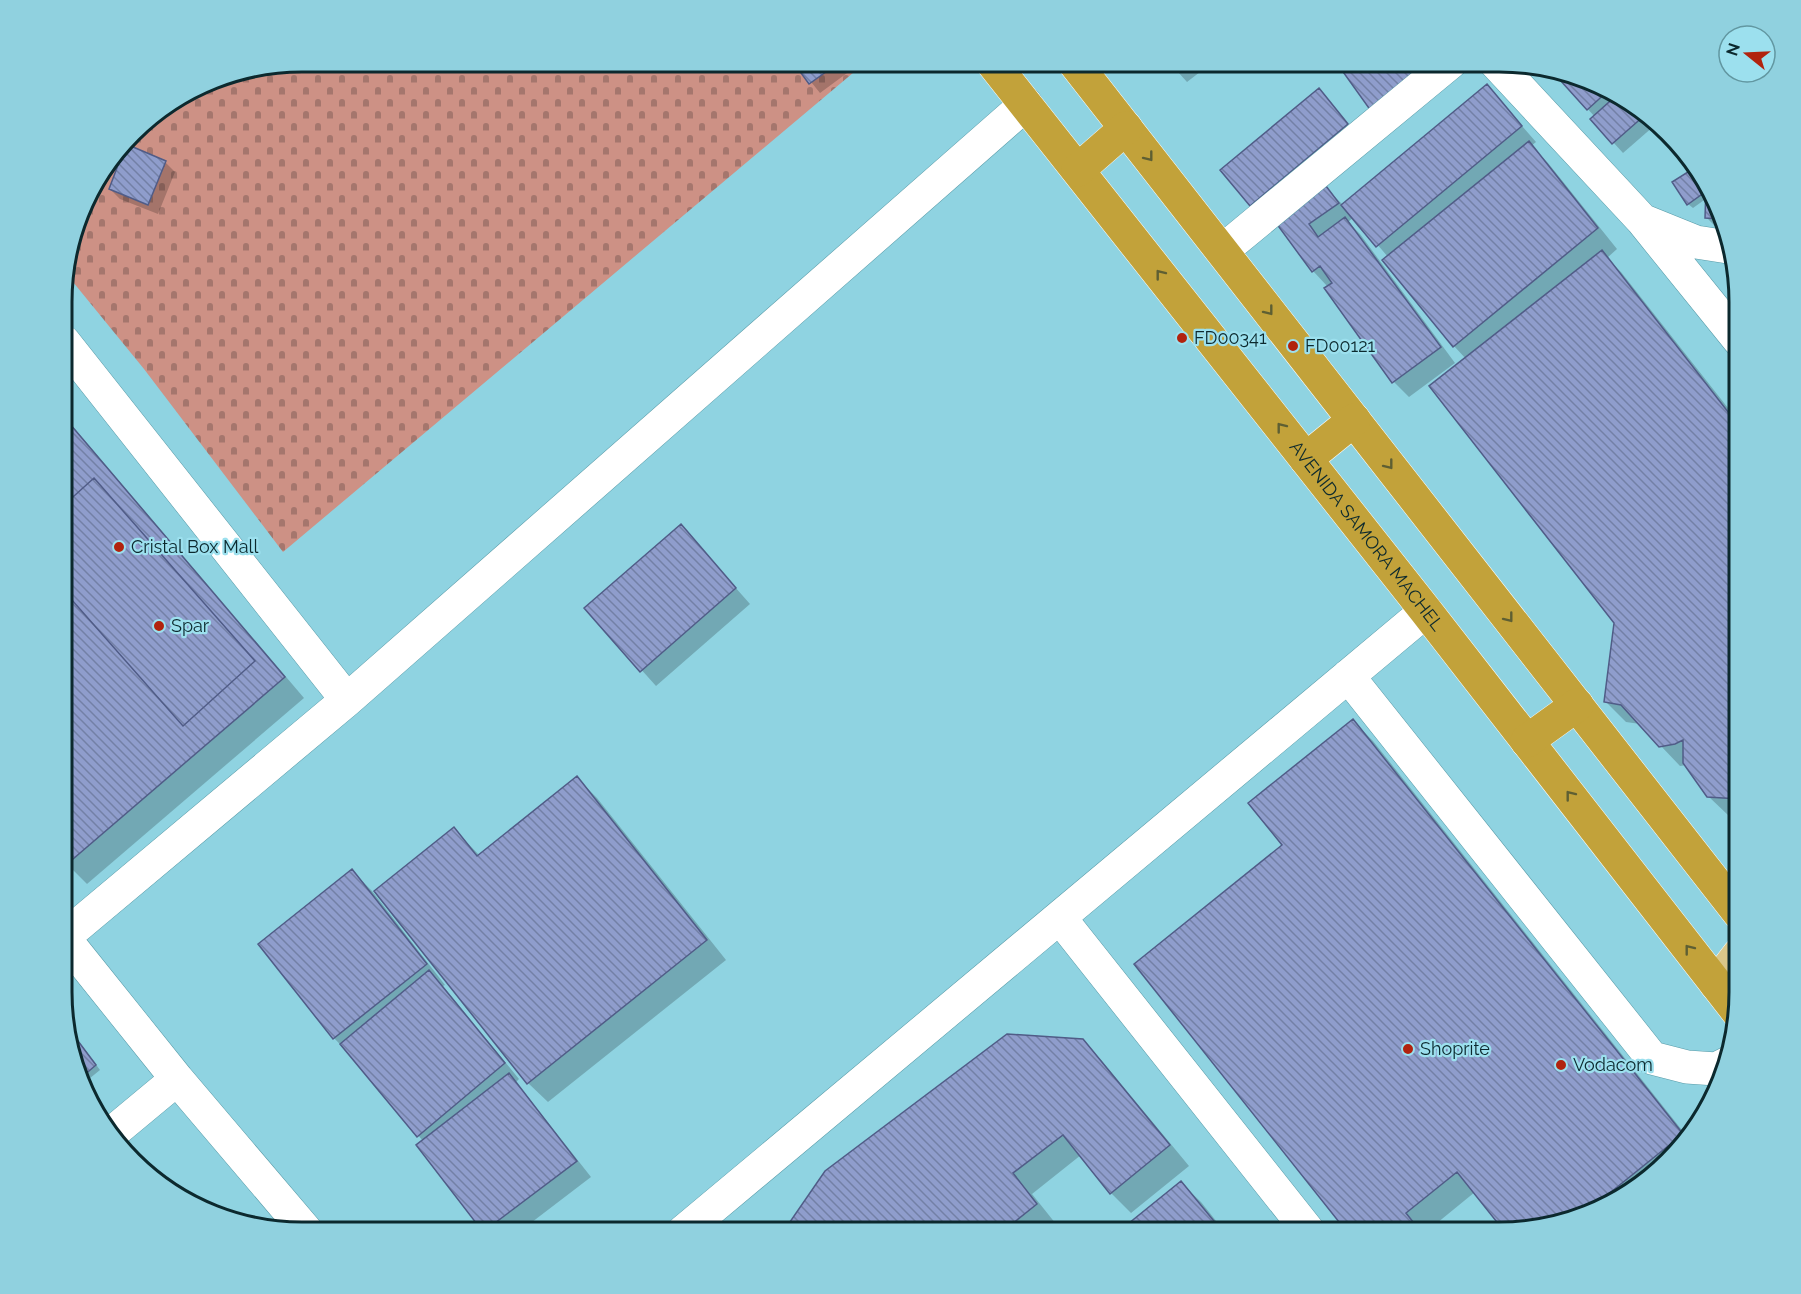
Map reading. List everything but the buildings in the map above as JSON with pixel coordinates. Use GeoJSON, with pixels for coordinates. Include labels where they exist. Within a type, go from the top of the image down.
{"type":"FeatureCollection","features":[{"type":"Feature","properties":{"kind":"highway","name":"AVENIDA SAMORA MACHEL"},"geometry":{"type":"LineString","coordinates":[[1000,72],[1426,611],[1729,1001]]}},
{"type":"Feature","properties":{"kind":"highway"},"geometry":{"type":"LineString","coordinates":[[1082,72],[1729,901]]}},
{"type":"Feature","properties":{"kind":"highway"},"geometry":{"type":"LineString","coordinates":[[1078,170],[1126,128]]}},
{"type":"Feature","properties":{"kind":"highway"},"geometry":{"type":"LineString","coordinates":[[1306,459],[1354,420]]}},
{"type":"Feature","properties":{"kind":"highway"},"geometry":{"type":"LineString","coordinates":[[1527,741],[1577,705]]}},
{"type":"Feature","properties":{"kind":"main road"},"geometry":{"type":"LineString","coordinates":[[1716,984],[1729,967]]}},
{"type":"Feature","properties":{"kind":"street"},"geometry":{"type":"LineString","coordinates":[[1222,250],[1439,72]]}},
{"type":"Feature","properties":{"kind":"street"},"geometry":{"type":"LineString","coordinates":[[1504,72],[1641,220],[1729,328]]}},
{"type":"Feature","properties":{"kind":"street"},"geometry":{"type":"LineString","coordinates":[[72,930],[347,700],[1026,104]]}},
{"type":"Feature","properties":{"kind":"street"},"geometry":{"type":"LineString","coordinates":[[1641,220],[1696,242],[1722,246]]}},
{"type":"Feature","properties":{"kind":"street"},"geometry":{"type":"LineString","coordinates":[[72,353],[347,700]]}},
{"type":"Feature","properties":{"kind":"street"},"geometry":{"type":"LineString","coordinates":[[694,1222],[1426,611]]}},
{"type":"Feature","properties":{"kind":"street"},"geometry":{"type":"LineString","coordinates":[[1348,676],[1652,1058],[1687,1067],[1715,1070]]}},
{"type":"Feature","properties":{"kind":"street"},"geometry":{"type":"LineString","coordinates":[[1060,918],[1301,1222]]}},
{"type":"Feature","properties":{"kind":"street"},"geometry":{"type":"LineString","coordinates":[[72,949],[177,1079],[299,1222]]}},
{"type":"Feature","properties":{"kind":"street"},"geometry":{"type":"LineString","coordinates":[[117,1129],[177,1079]]}},
{"type":"Feature","properties":{"kind":"green space"},"geometry":{"type":"Polygon","coordinates":[[[287,72],[854,72],[283,552],[144,369],[73,282],[76,257],[84,228],[111,174],[139,139],[174,111],[228,84],[257,76],[287,72]]]}},
{"type":"Feature","properties":{"kind":"place","name":"FD00341"},"geometry":{"type":"Point","coordinates":[1182,338]}},
{"type":"Feature","properties":{"kind":"place","name":"FD00121"},"geometry":{"type":"Point","coordinates":[1293,346]}},
{"type":"Feature","properties":{"kind":"place","name":"Cristal Box Mall"},"geometry":{"type":"Point","coordinates":[119,547]}},
{"type":"Feature","properties":{"kind":"place","name":"Spar"},"geometry":{"type":"Point","coordinates":[159,626]}},
{"type":"Feature","properties":{"kind":"place","name":"Shoprite"},"geometry":{"type":"Point","coordinates":[1408,1049]}},
{"type":"Feature","properties":{"kind":"place","name":"Vodacom"},"geometry":{"type":"Point","coordinates":[1561,1065]}}]}
